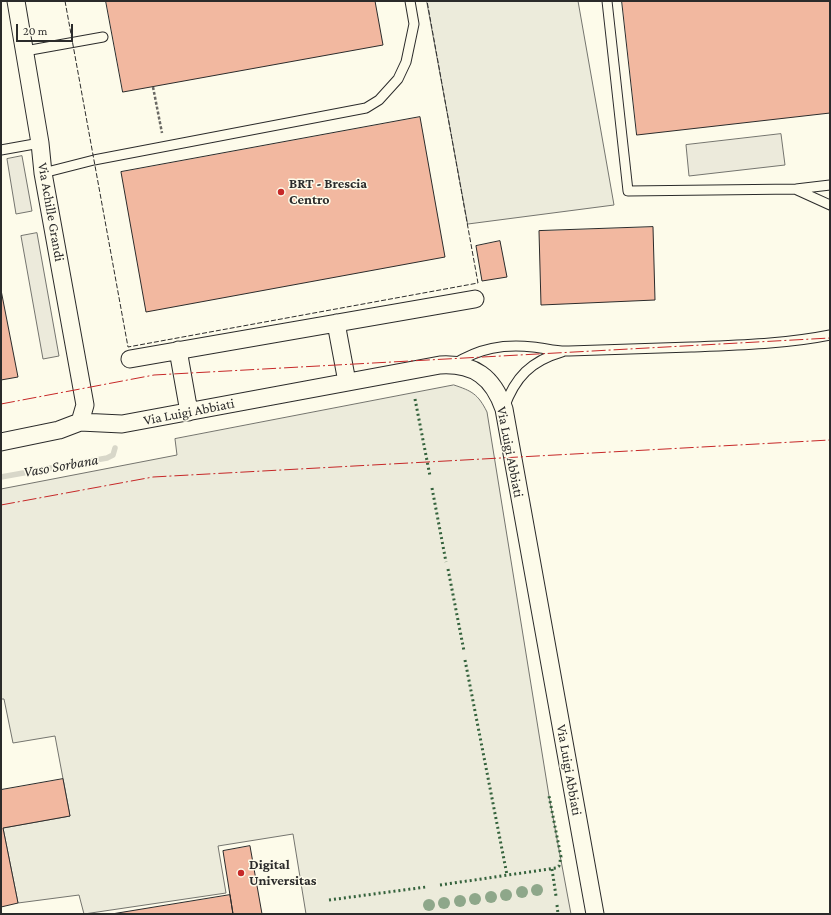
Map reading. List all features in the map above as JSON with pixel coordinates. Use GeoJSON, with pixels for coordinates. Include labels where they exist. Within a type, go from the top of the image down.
{"type":"FeatureCollection","features":[{"type":"Feature","properties":{"kind":"street","name":"Via Achille Grandi"},"geometry":{"type":"LineString","coordinates":[[16,1],[40,143],[43,172],[85,404],[80,422]]}},
{"type":"Feature","properties":{"kind":"street"},"geometry":{"type":"LineString","coordinates":[[130,359],[475,299]]}},
{"type":"Feature","properties":{"kind":"street"},"geometry":{"type":"LineString","coordinates":[[336,323],[347,382]]}},
{"type":"Feature","properties":{"kind":"street"},"geometry":{"type":"LineString","coordinates":[[178,350],[189,412]]}},
{"type":"Feature","properties":{"kind":"street","name":"Via Luigi Abbiati"},"geometry":{"type":"LineString","coordinates":[[80,422],[122,424],[440,365],[466,367],[480,374],[491,383],[499,395],[504,409],[595,914]]}},
{"type":"Feature","properties":{"kind":"street"},"geometry":{"type":"LineString","coordinates":[[1,442],[59,430],[80,422]]}},
{"type":"Feature","properties":{"kind":"lane"},"geometry":{"type":"LineString","coordinates":[[43,172],[94,160],[366,108],[379,100],[398,79],[406,62],[414,24],[410,1]]}},
{"type":"Feature","properties":{"kind":"lane"},"geometry":{"type":"LineString","coordinates":[[608,1],[628,191],[796,189],[830,185]]}},
{"type":"Feature","properties":{"kind":"lane"},"geometry":{"type":"LineString","coordinates":[[25,51],[103,38]]}},
{"type":"Feature","properties":{"kind":"lane"},"geometry":{"type":"LineString","coordinates":[[1,150],[40,143]]}},
{"type":"Feature","properties":{"kind":"lane"},"geometry":{"type":"LineString","coordinates":[[796,189],[830,205]]}},
{"type":"Feature","properties":{"kind":"lane"},"geometry":{"type":"LineString","coordinates":[[452,365],[477,352],[500,347],[531,347],[566,351],[739,345],[830,335]]}},
{"type":"Feature","properties":{"kind":"lane"},"geometry":{"type":"LineString","coordinates":[[504,409],[508,395],[517,381],[527,370],[538,362],[552,355],[566,351]]}},
{"type":"Feature","properties":{"kind":"path"},"geometry":{"type":"LineString","coordinates":[[153,87],[165,146]]}},
{"type":"Feature","properties":{"kind":"shaded area"},"geometry":{"type":"Polygon","coordinates":[[[427,1],[578,1],[614,205],[468,224],[427,1]]]}},
{"type":"Feature","properties":{"kind":"shaded area"},"geometry":{"type":"Polygon","coordinates":[[[781,134],[785,165],[689,176],[686,145],[781,134]]]}},
{"type":"Feature","properties":{"kind":"shaded area"},"geometry":{"type":"Polygon","coordinates":[[[22,156],[32,211],[16,214],[7,159],[22,156]]]}},
{"type":"Feature","properties":{"kind":"shaded area"},"geometry":{"type":"Polygon","coordinates":[[[37,233],[59,356],[43,359],[21,236],[37,233]]]}},
{"type":"Feature","properties":{"kind":"shaded area"},"geometry":{"type":"Polygon","coordinates":[[[454,385],[474,394],[481,401],[487,412],[549,796],[571,914],[306,914],[293,834],[218,846],[226,893],[84,914],[79,895],[18,903],[3,828],[70,816],[55,736],[13,743],[4,699],[1,699],[1,489],[177,455],[175,439],[454,385]]]}},
{"type":"Feature","properties":{"kind":"building"},"geometry":{"type":"Polygon","coordinates":[[[106,1],[375,1],[383,45],[123,92],[106,1]]]}},
{"type":"Feature","properties":{"kind":"building"},"geometry":{"type":"Polygon","coordinates":[[[622,1],[830,1],[830,113],[637,135],[622,1]]]}},
{"type":"Feature","properties":{"kind":"building"},"geometry":{"type":"Polygon","coordinates":[[[420,117],[445,257],[146,312],[121,172],[420,117]]]}},
{"type":"Feature","properties":{"kind":"building"},"geometry":{"type":"Polygon","coordinates":[[[653,227],[655,300],[541,305],[539,231],[653,227]]]}},
{"type":"Feature","properties":{"kind":"building"},"geometry":{"type":"Polygon","coordinates":[[[500,241],[507,277],[482,281],[476,246],[500,241]]]}},
{"type":"Feature","properties":{"kind":"building"},"geometry":{"type":"Polygon","coordinates":[[[1,290],[18,377],[1,380],[1,290]]]}},
{"type":"Feature","properties":{"kind":"building"},"geometry":{"type":"Polygon","coordinates":[[[63,779],[70,816],[3,828],[18,903],[1,907],[1,790],[63,779]]]}},
{"type":"Feature","properties":{"kind":"building","name":"Digital Universitas"},"geometry":{"type":"Polygon","coordinates":[[[250,846],[262,914],[233,914],[223,851],[250,846]]]}},
{"type":"Feature","properties":{"kind":"building"},"geometry":{"type":"Polygon","coordinates":[[[230,895],[233,914],[112,914],[230,895]]]}},
{"type":"Feature","properties":{"kind":"waterway","name":"Vaso Sorbana"},"geometry":{"type":"LineString","coordinates":[[1,477],[107,458],[113,455],[115,448]]}},
{"type":"Feature","properties":{"kind":"hedge"},"geometry":{"type":"LineString","coordinates":[[415,399],[430,476]]}},
{"type":"Feature","properties":{"kind":"hedge"},"geometry":{"type":"LineString","coordinates":[[432,488],[446,562]]}},
{"type":"Feature","properties":{"kind":"hedge"},"geometry":{"type":"LineString","coordinates":[[448,569],[464,651]]}},
{"type":"Feature","properties":{"kind":"hedge"},"geometry":{"type":"LineString","coordinates":[[465,660],[507,875]]}},
{"type":"Feature","properties":{"kind":"hedge"},"geometry":{"type":"LineString","coordinates":[[440,885],[556,868],[559,866],[561,857],[549,796]]}},
{"type":"Feature","properties":{"kind":"hedge"},"geometry":{"type":"LineString","coordinates":[[552,869],[556,896]]}},
{"type":"Feature","properties":{"kind":"hedge"},"geometry":{"type":"LineString","coordinates":[[329,900],[426,887]]}},
{"type":"Feature","properties":{"kind":"hedge"},"geometry":{"type":"LineString","coordinates":[[557,905],[558,914]]}},
{"type":"Feature","properties":{"kind":"fence"},"geometry":{"type":"LineString","coordinates":[[65,1],[128,347],[478,283],[427,1]]}},
{"type":"Feature","properties":{"kind":"power"},"geometry":{"type":"LineString","coordinates":[[1,404],[154,375],[830,338]]}},
{"type":"Feature","properties":{"kind":"power"},"geometry":{"type":"LineString","coordinates":[[1,505],[153,477],[830,440]]}},
{"type":"Feature","properties":{"kind":"place","name":"BRT - Brescia Centro"},"geometry":{"type":"Point","coordinates":[281,192]}},
{"type":"Feature","properties":{"kind":"place","name":"Digital Universitas"},"geometry":{"type":"Point","coordinates":[241,873]}}]}
